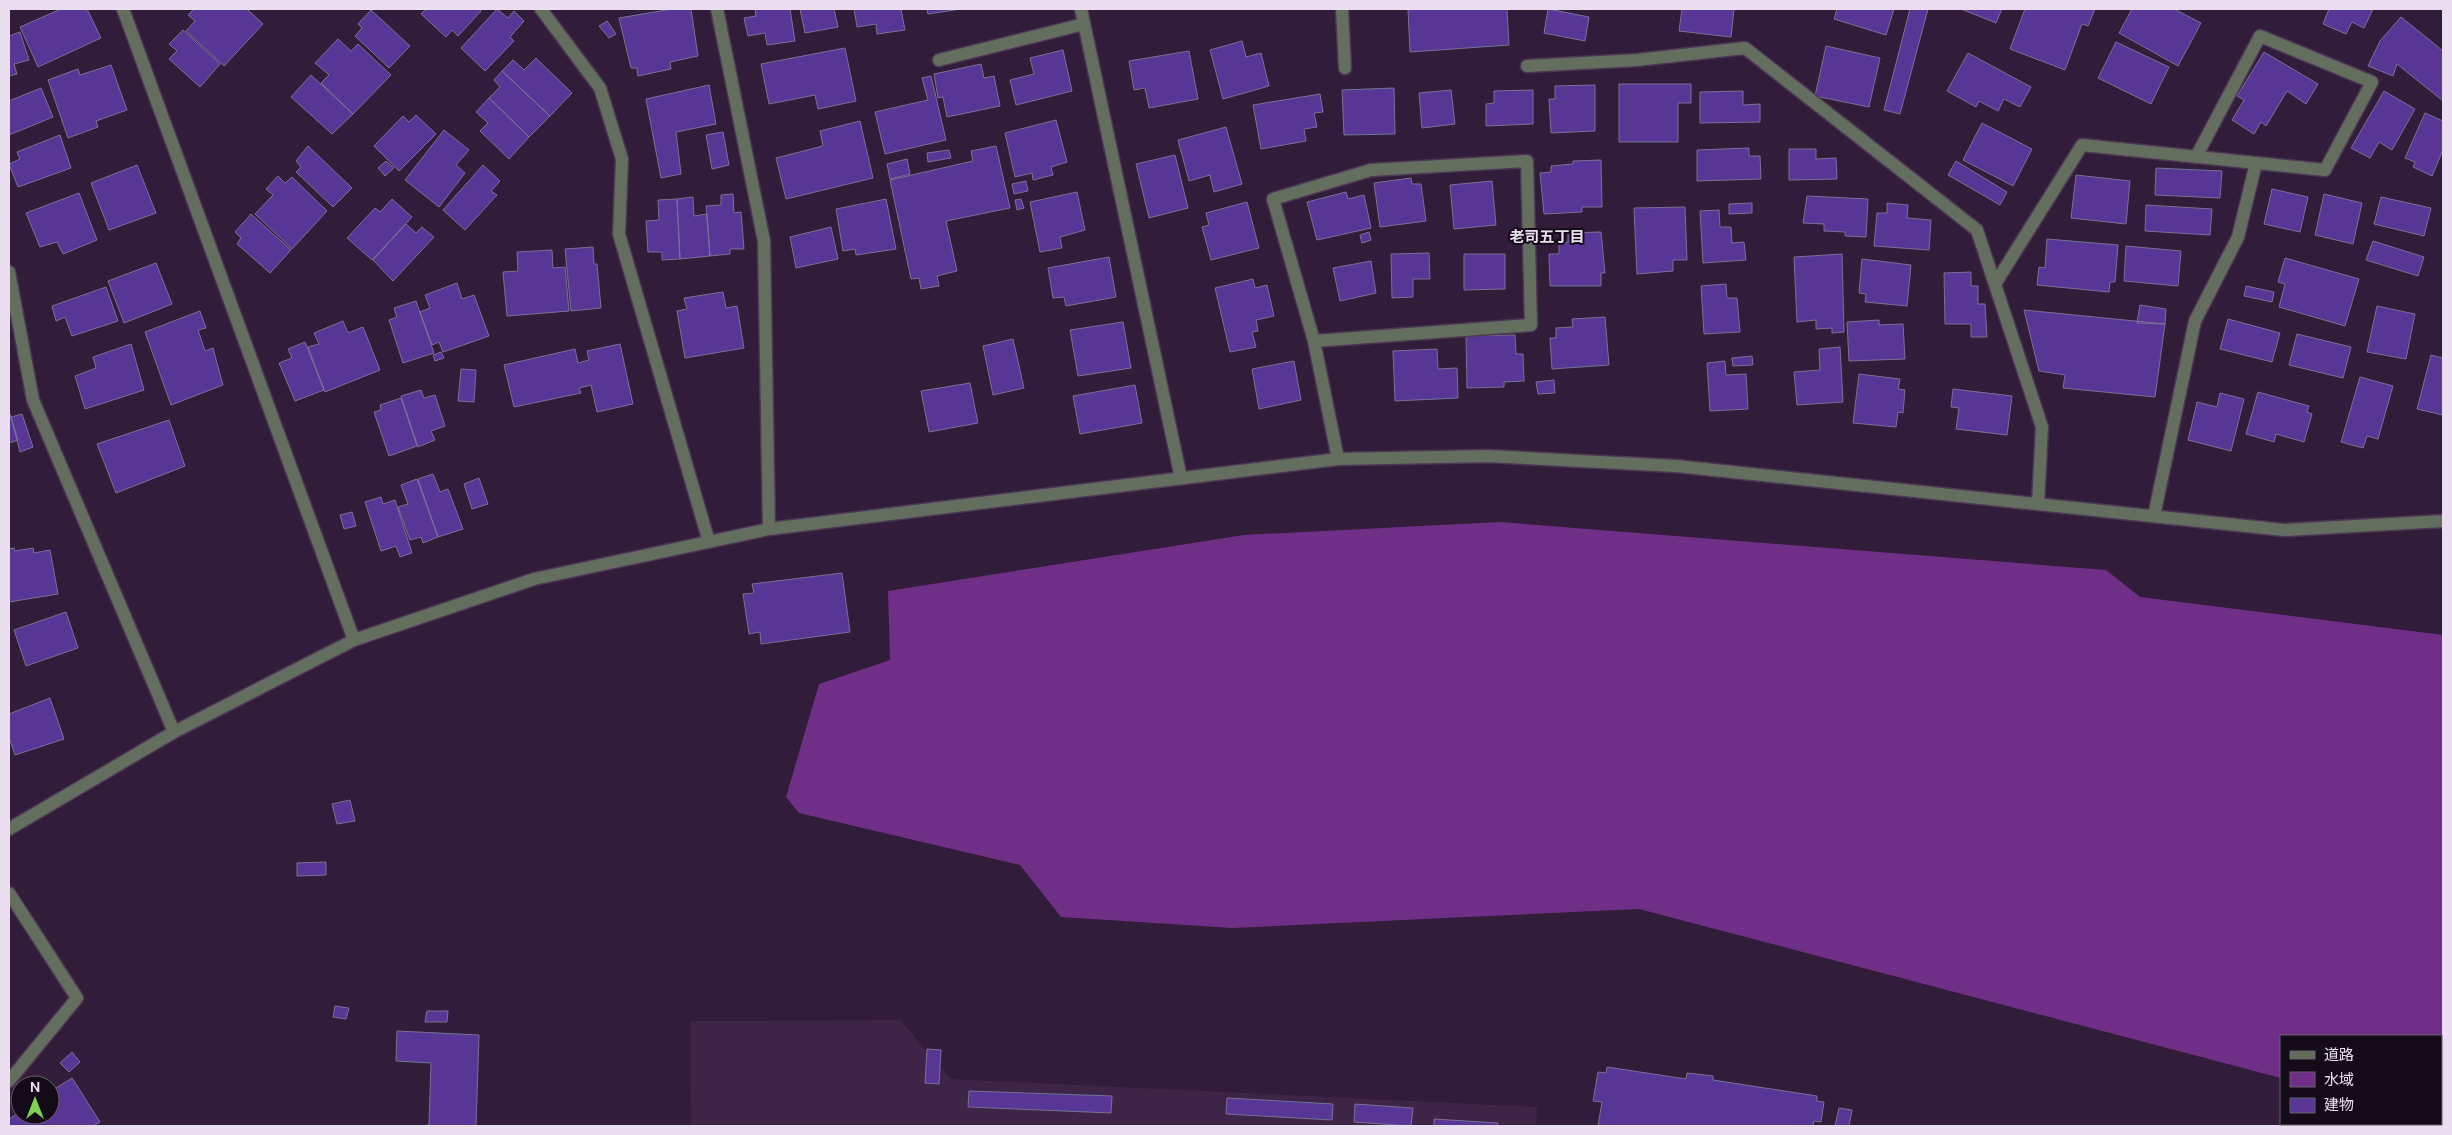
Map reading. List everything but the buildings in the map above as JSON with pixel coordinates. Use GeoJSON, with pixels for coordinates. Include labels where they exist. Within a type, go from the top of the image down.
{"type":"FeatureCollection","features":[{"type":"Feature","properties":{"kind":"street"},"geometry":{"type":"LineString","coordinates":[[123,9],[354,640]]}},
{"type":"Feature","properties":{"kind":"street"},"geometry":{"type":"LineString","coordinates":[[542,9],[600,88],[622,159],[619,234],[709,542]]}},
{"type":"Feature","properties":{"kind":"street"},"geometry":{"type":"LineString","coordinates":[[717,9],[764,241],[769,529]]}},
{"type":"Feature","properties":{"kind":"street"},"geometry":{"type":"LineString","coordinates":[[1081,9],[1180,478]]}},
{"type":"Feature","properties":{"kind":"street"},"geometry":{"type":"LineString","coordinates":[[1342,9],[1345,68]]}},
{"type":"Feature","properties":{"kind":"street"},"geometry":{"type":"LineString","coordinates":[[939,60],[1084,24]]}},
{"type":"Feature","properties":{"kind":"street"},"geometry":{"type":"LineString","coordinates":[[1995,284],[2082,145],[2196,157],[2325,170],[2372,82],[2260,36],[2196,157]]}},
{"type":"Feature","properties":{"kind":"street"},"geometry":{"type":"LineString","coordinates":[[1527,66],[1637,60],[1745,48],[1977,230],[2042,427],[2038,504]]}},
{"type":"Feature","properties":{"kind":"street"},"geometry":{"type":"LineString","coordinates":[[1314,341],[1531,325],[1527,161],[1371,170],[1273,198],[1314,341],[1338,459]]}},
{"type":"Feature","properties":{"kind":"street"},"geometry":{"type":"LineString","coordinates":[[2154,516],[2195,321],[2238,237],[2256,163]]}},
{"type":"Feature","properties":{"kind":"street"},"geometry":{"type":"LineString","coordinates":[[9,272],[33,400],[174,732]]}},
{"type":"Feature","properties":{"kind":"street"},"geometry":{"type":"LineString","coordinates":[[9,829],[174,732],[354,640],[534,579],[769,529],[1338,459],[1488,456],[1676,466],[2284,530],[2443,521]]}},
{"type":"Feature","properties":{"kind":"street"},"geometry":{"type":"LineString","coordinates":[[9,893],[77,998],[9,1081]]}},
{"type":"Feature","properties":{"kind":"shaded area"},"geometry":{"type":"Polygon","coordinates":[[[900,1020],[951,1079],[1537,1107],[1536,1126],[691,1126],[690,1021],[900,1020]]]}},
{"type":"Feature","properties":{"kind":"water"},"geometry":{"type":"Polygon","coordinates":[[[1500,522],[2106,570],[2140,597],[2443,635],[2443,1126],[2324,1125],[2442,1125],[2442,1035],[2280,1035],[2280,1078],[1639,909],[1232,928],[1061,917],[1020,865],[799,813],[786,797],[819,684],[890,660],[888,591],[1244,535],[1500,522]]]}},
{"type":"Feature","properties":{"kind":"district","name":"老司五丁目"},"geometry":{"type":"Point","coordinates":[1547,237]}}]}
